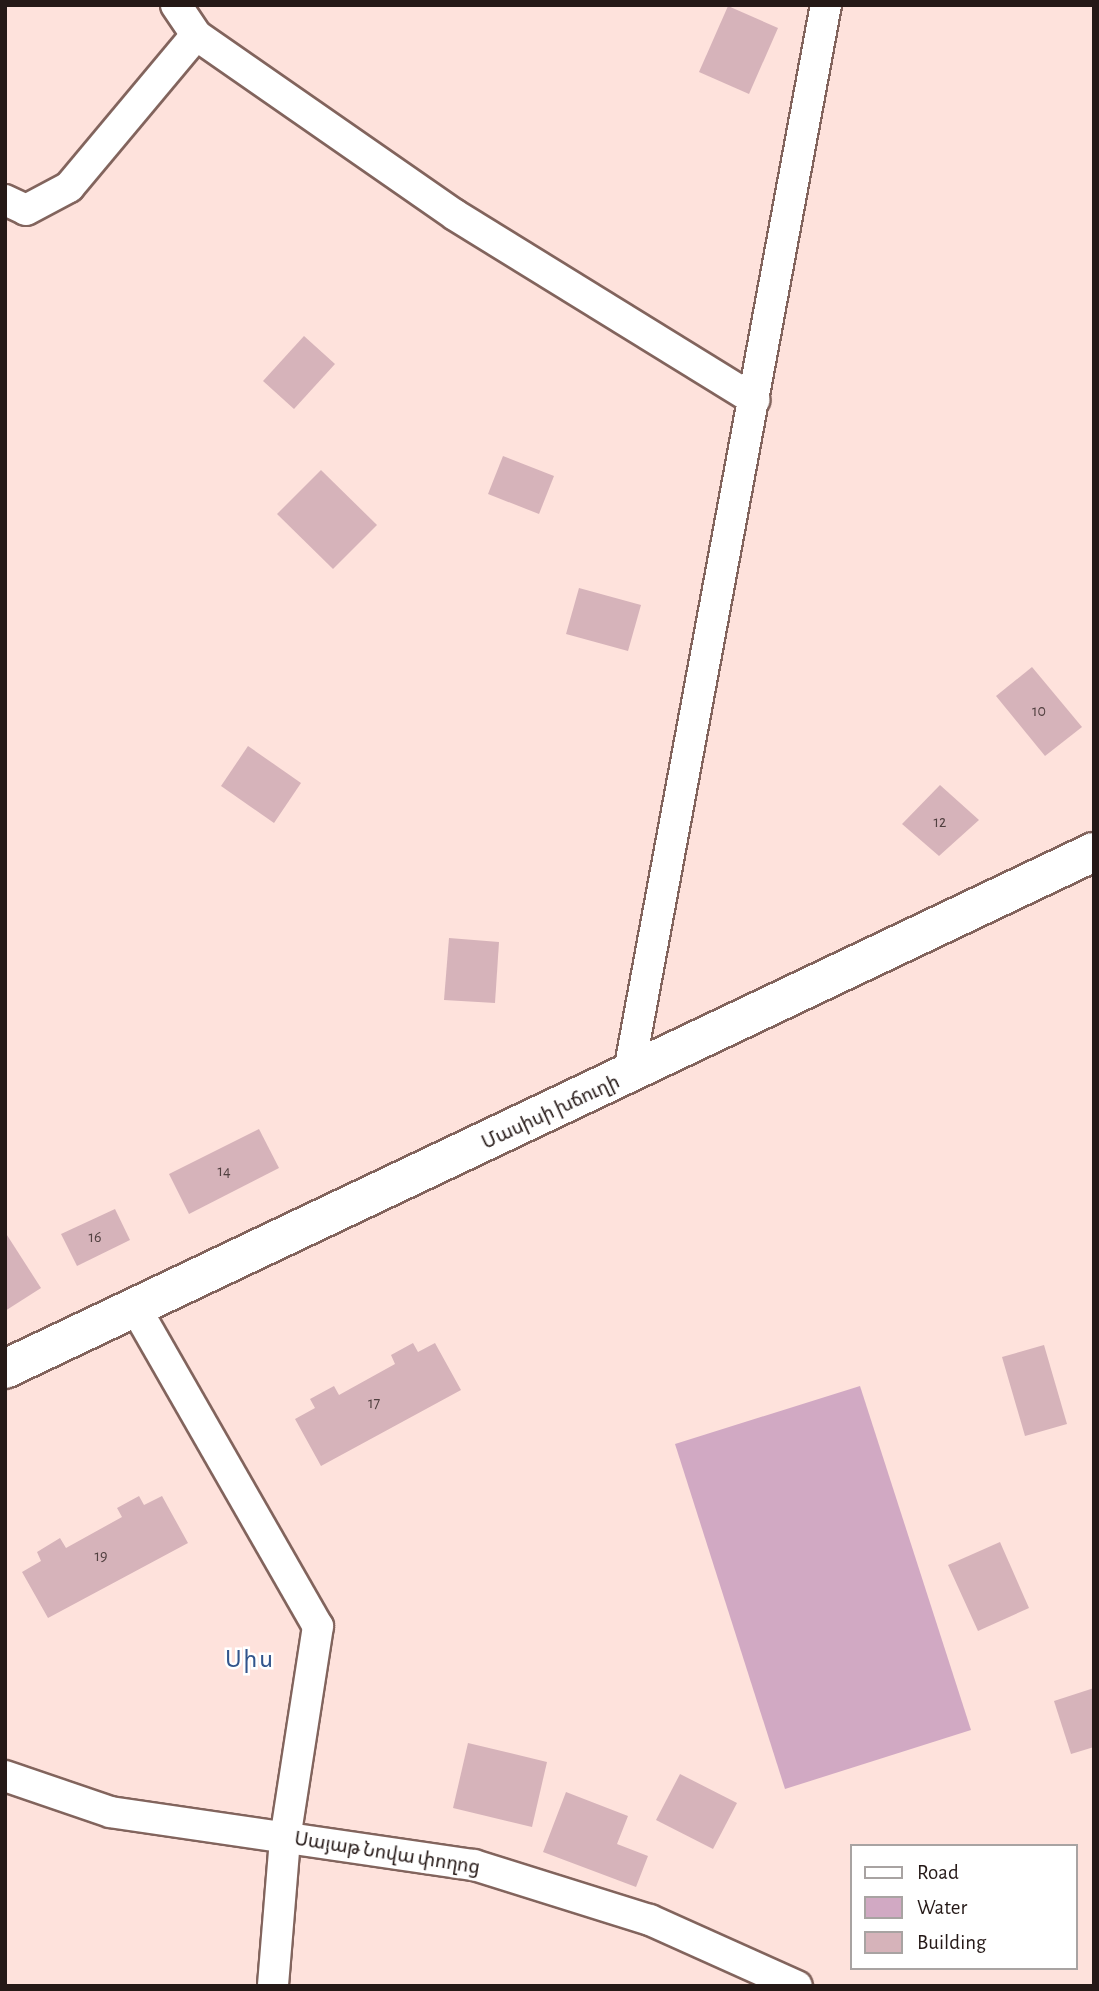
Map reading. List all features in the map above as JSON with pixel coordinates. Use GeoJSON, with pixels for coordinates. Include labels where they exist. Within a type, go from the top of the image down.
{"type":"FeatureCollection","features":[{"type":"Feature","properties":{"kind":"main road","name":"Մասիսի խճուղի"},"geometry":{"type":"LineString","coordinates":[[5,1369],[628,1077],[1094,852]]}},
{"type":"Feature","properties":{"kind":"street"},"geometry":{"type":"LineString","coordinates":[[176,5],[196,35],[455,215],[754,400]]}},
{"type":"Feature","properties":{"kind":"street"},"geometry":{"type":"LineString","coordinates":[[628,1077],[826,5]]}},
{"type":"Feature","properties":{"kind":"street"},"geometry":{"type":"LineString","coordinates":[[5,200],[26,210],[69,187],[196,35]]}},
{"type":"Feature","properties":{"kind":"street"},"geometry":{"type":"LineString","coordinates":[[135,1307],[318,1626],[285,1839],[273,1986]]}},
{"type":"Feature","properties":{"kind":"street","name":"Սայաթ Նովա փողոց"},"geometry":{"type":"LineString","coordinates":[[5,1776],[110,1812],[474,1865],[650,1920],[797,1986]]}},
{"type":"Feature","properties":{"kind":"water"},"geometry":{"type":"Polygon","coordinates":[[[860,1386],[971,1730],[785,1789],[675,1444],[860,1386]]]}},
{"type":"Feature","properties":{"kind":"building"},"geometry":{"type":"Polygon","coordinates":[[[728,6],[778,28],[749,94],[699,72],[728,6]]]}},
{"type":"Feature","properties":{"kind":"building"},"geometry":{"type":"Polygon","coordinates":[[[304,336],[335,364],[294,409],[263,381],[304,336]]]}},
{"type":"Feature","properties":{"kind":"building"},"geometry":{"type":"Polygon","coordinates":[[[503,456],[554,476],[539,514],[488,494],[503,456]]]}},
{"type":"Feature","properties":{"kind":"building"},"geometry":{"type":"Polygon","coordinates":[[[321,470],[377,525],[333,569],[277,514],[321,470]]]}},
{"type":"Feature","properties":{"kind":"building"},"geometry":{"type":"Polygon","coordinates":[[[579,588],[641,605],[628,651],[566,634],[579,588]]]}},
{"type":"Feature","properties":{"kind":"building"},"geometry":{"type":"Polygon","coordinates":[[[1032,667],[1082,727],[1045,756],[996,696],[1032,667]]]}},
{"type":"Feature","properties":{"kind":"building"},"geometry":{"type":"Polygon","coordinates":[[[248,746],[301,783],[274,823],[221,786],[248,746]]]}},
{"type":"Feature","properties":{"kind":"building"},"geometry":{"type":"Polygon","coordinates":[[[940,785],[979,820],[939,856],[902,824],[940,785]]]}},
{"type":"Feature","properties":{"kind":"building"},"geometry":{"type":"Polygon","coordinates":[[[449,938],[499,942],[495,1003],[444,1000],[449,938]]]}},
{"type":"Feature","properties":{"kind":"building"},"geometry":{"type":"Polygon","coordinates":[[[259,1129],[279,1168],[189,1214],[169,1174],[259,1129]]]}},
{"type":"Feature","properties":{"kind":"building"},"geometry":{"type":"Polygon","coordinates":[[[115,1209],[130,1240],[77,1266],[61,1234],[115,1209]]]}},
{"type":"Feature","properties":{"kind":"building"},"geometry":{"type":"Polygon","coordinates":[[[5,1232],[41,1288],[5,1311],[5,1232]]]}},
{"type":"Feature","properties":{"kind":"building"},"geometry":{"type":"Polygon","coordinates":[[[413,1343],[418,1352],[435,1343],[461,1390],[321,1466],[295,1419],[315,1408],[310,1399],[334,1386],[339,1395],[395,1364],[391,1355],[413,1343]]]}},
{"type":"Feature","properties":{"kind":"building"},"geometry":{"type":"Polygon","coordinates":[[[1044,1345],[1067,1424],[1025,1436],[1002,1357],[1044,1345]]]}},
{"type":"Feature","properties":{"kind":"building"},"geometry":{"type":"Polygon","coordinates":[[[139,1496],[144,1505],[162,1496],[188,1543],[48,1618],[22,1572],[41,1561],[37,1552],[60,1538],[66,1548],[122,1517],[117,1508],[139,1496]]]}},
{"type":"Feature","properties":{"kind":"building"},"geometry":{"type":"Polygon","coordinates":[[[1000,1542],[1029,1608],[978,1631],[948,1565],[1000,1542]]]}},
{"type":"Feature","properties":{"kind":"building"},"geometry":{"type":"Polygon","coordinates":[[[1094,1688],[1094,1747],[1071,1754],[1054,1701],[1094,1688]]]}},
{"type":"Feature","properties":{"kind":"building"},"geometry":{"type":"Polygon","coordinates":[[[468,1743],[547,1762],[532,1827],[453,1808],[468,1743]]]}},
{"type":"Feature","properties":{"kind":"building"},"geometry":{"type":"Polygon","coordinates":[[[680,1774],[737,1803],[713,1849],[656,1820],[680,1774]]]}},
{"type":"Feature","properties":{"kind":"building"},"geometry":{"type":"Polygon","coordinates":[[[566,1792],[628,1816],[617,1844],[648,1856],[636,1887],[543,1852],[566,1792]]]}},
{"type":"Feature","properties":{"kind":"district","name":"Սիս"},"geometry":{"type":"Point","coordinates":[250,1661]}}]}
